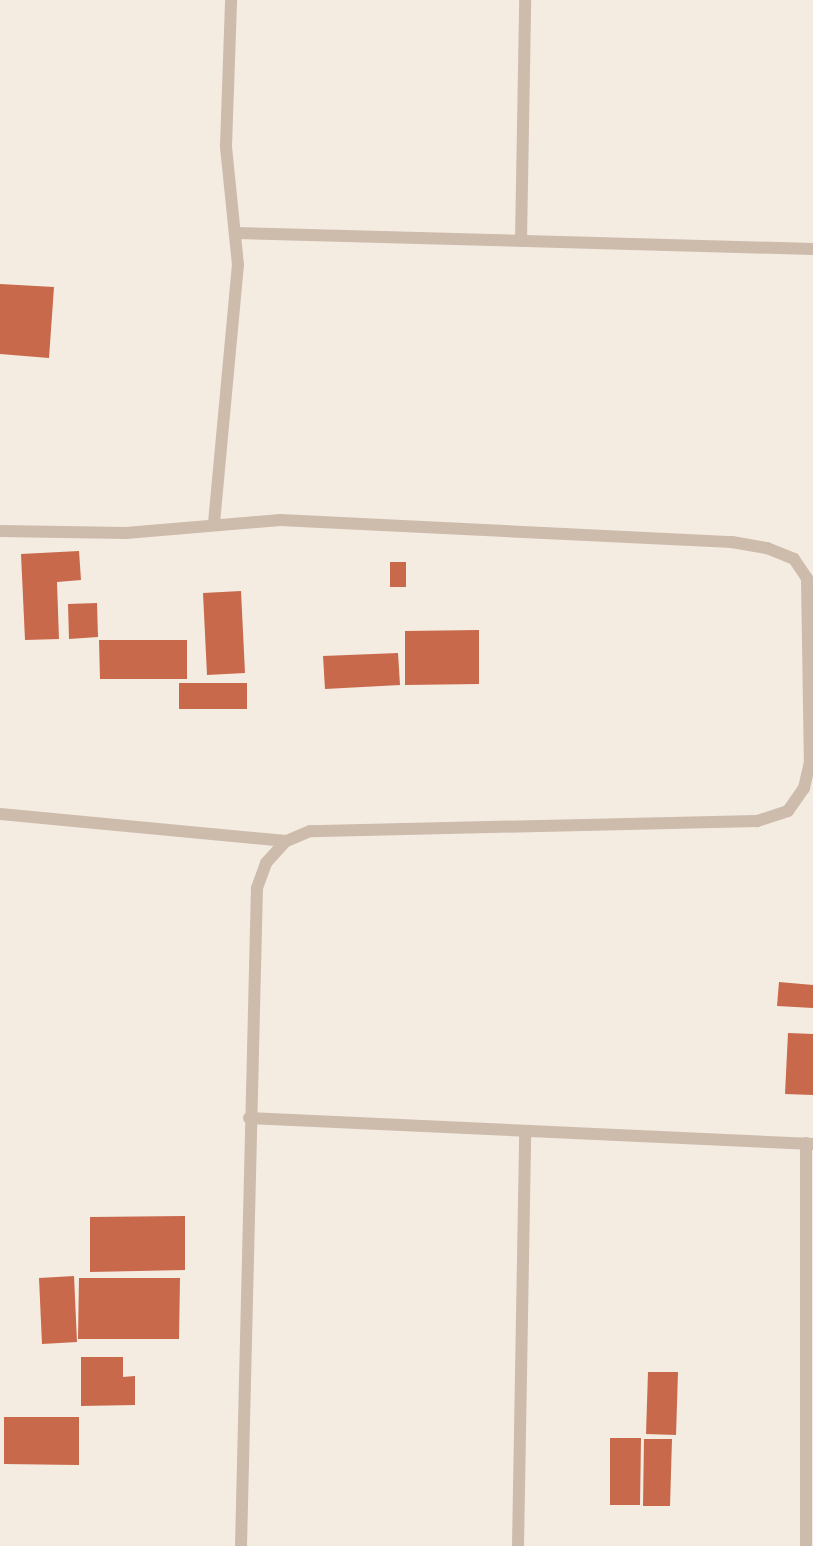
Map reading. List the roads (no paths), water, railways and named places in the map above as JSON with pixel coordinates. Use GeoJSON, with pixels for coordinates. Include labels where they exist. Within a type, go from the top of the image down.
{"type":"FeatureCollection","features":[{"type":"Feature","properties":{"kind":"street"},"geometry":{"type":"LineString","coordinates":[[214,523],[238,265],[226,146],[231,0]]}},
{"type":"Feature","properties":{"kind":"street"},"geometry":{"type":"LineString","coordinates":[[521,241],[525,0]]}},
{"type":"Feature","properties":{"kind":"street"},"geometry":{"type":"LineString","coordinates":[[236,233],[813,249]]}},
{"type":"Feature","properties":{"kind":"street"},"geometry":{"type":"LineString","coordinates":[[0,531],[126,533],[214,523],[280,520],[732,542],[767,548],[794,559],[807,578],[810,762],[804,788],[788,811],[757,821],[310,831],[286,841],[266,862],[257,888],[249,1118],[240,1546]]}},
{"type":"Feature","properties":{"kind":"street"},"geometry":{"type":"LineString","coordinates":[[0,814],[286,841]]}},
{"type":"Feature","properties":{"kind":"street"},"geometry":{"type":"LineString","coordinates":[[249,1118],[524,1133],[809,1144],[809,1445],[806,1546]]}},
{"type":"Feature","properties":{"kind":"street"},"geometry":{"type":"LineString","coordinates":[[518,1546],[524,1133]]}}]}
